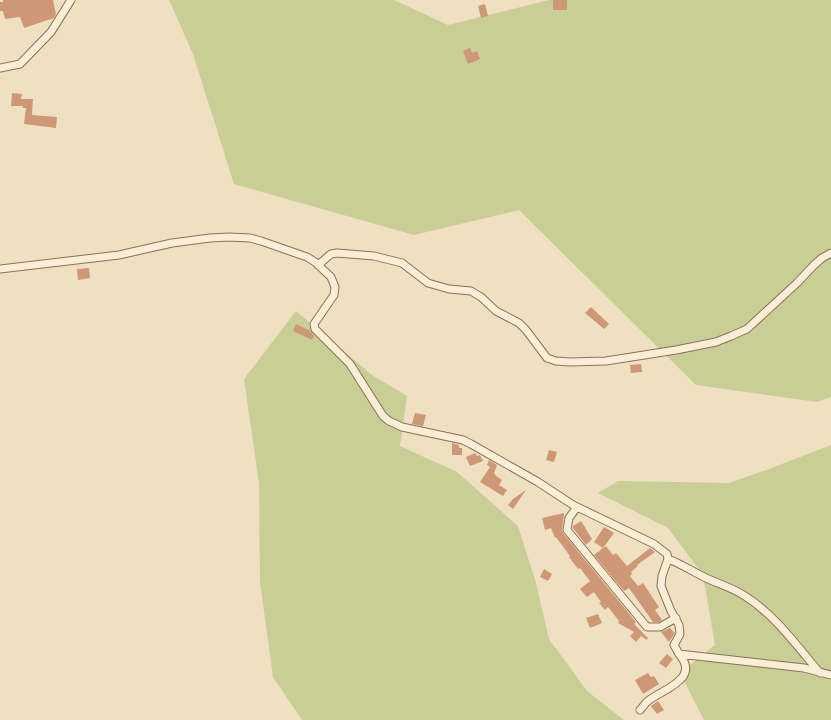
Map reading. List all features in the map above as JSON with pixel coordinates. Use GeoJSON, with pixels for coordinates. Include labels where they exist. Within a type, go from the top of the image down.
{"type":"FeatureCollection","features":[{"type":"Feature","properties":{"kind":"street"},"geometry":{"type":"LineString","coordinates":[[0,68],[20,64],[52,32],[71,0]]}},
{"type":"Feature","properties":{"kind":"street"},"geometry":{"type":"LineString","coordinates":[[0,269],[119,255],[172,244],[221,237],[250,238],[307,257],[318,265],[333,282],[335,291],[314,324],[314,327],[350,364],[383,416],[389,421],[402,427],[463,440],[538,482],[577,507],[654,544],[667,554],[668,559],[662,576],[661,586],[679,625],[680,634],[674,645],[686,666],[686,670],[677,683],[647,702],[640,710]]}},
{"type":"Feature","properties":{"kind":"street"},"geometry":{"type":"LineString","coordinates":[[318,265],[331,254],[337,253],[374,256],[402,263],[428,283],[449,289],[472,291],[496,312],[519,323],[547,358],[570,362],[606,361],[676,350],[716,342],[731,336],[747,329],[814,265],[822,258],[831,254]]}},
{"type":"Feature","properties":{"kind":"street"},"geometry":{"type":"LineString","coordinates":[[577,507],[569,518],[567,530],[647,627],[660,627],[676,618]]}},
{"type":"Feature","properties":{"kind":"street"},"geometry":{"type":"LineString","coordinates":[[668,559],[744,595],[764,610],[820,673]]}},
{"type":"Feature","properties":{"kind":"street"},"geometry":{"type":"LineString","coordinates":[[678,654],[804,668],[831,675]]}},
{"type":"Feature","properties":{"kind":"green space"},"geometry":{"type":"Polygon","coordinates":[[[169,0],[394,0],[448,25],[549,0],[831,0],[831,397],[817,402],[696,385],[519,210],[414,235],[234,184],[193,54],[169,0]]]}},
{"type":"Feature","properties":{"kind":"green space"},"geometry":{"type":"Polygon","coordinates":[[[296,311],[372,375],[407,396],[400,446],[457,472],[518,526],[536,583],[549,639],[587,691],[624,720],[302,720],[273,677],[260,582],[259,483],[244,379],[296,311]]]}},
{"type":"Feature","properties":{"kind":"green space"},"geometry":{"type":"Polygon","coordinates":[[[831,445],[831,720],[704,720],[680,673],[715,645],[703,575],[668,528],[598,493],[618,481],[729,483],[831,445]]]}},
{"type":"Feature","properties":{"kind":"building"},"geometry":{"type":"Polygon","coordinates":[[[3,0],[53,0],[56,14],[54,18],[24,28],[20,17],[5,19],[3,11],[0,11],[0,2],[3,2],[3,0]]]}},
{"type":"Feature","properties":{"kind":"building"},"geometry":{"type":"Polygon","coordinates":[[[553,0],[567,0],[567,10],[553,10],[553,0]]]}},
{"type":"Feature","properties":{"kind":"building"},"geometry":{"type":"Polygon","coordinates":[[[485,4],[488,16],[481,18],[478,6],[485,4]]]}},
{"type":"Feature","properties":{"kind":"building"},"geometry":{"type":"Polygon","coordinates":[[[470,48],[472,53],[477,51],[480,59],[468,64],[463,51],[470,48]]]}},
{"type":"Feature","properties":{"kind":"building"},"geometry":{"type":"Polygon","coordinates":[[[12,93],[22,94],[21,99],[33,99],[32,115],[57,117],[56,128],[24,124],[26,108],[23,108],[23,106],[11,106],[12,93]]]}},
{"type":"Feature","properties":{"kind":"building"},"geometry":{"type":"Polygon","coordinates":[[[89,268],[90,278],[78,280],[77,269],[89,268]]]}},
{"type":"Feature","properties":{"kind":"building"},"geometry":{"type":"Polygon","coordinates":[[[591,307],[609,324],[604,329],[585,313],[591,307]]]}},
{"type":"Feature","properties":{"kind":"building"},"geometry":{"type":"Polygon","coordinates":[[[296,324],[310,331],[314,336],[312,340],[293,331],[296,324]]]}},
{"type":"Feature","properties":{"kind":"building"},"geometry":{"type":"Polygon","coordinates":[[[641,364],[642,372],[631,373],[630,365],[641,364]]]}},
{"type":"Feature","properties":{"kind":"building"},"geometry":{"type":"Polygon","coordinates":[[[415,413],[426,415],[423,426],[412,424],[415,413]]]}},
{"type":"Feature","properties":{"kind":"building"},"geometry":{"type":"Polygon","coordinates":[[[452,443],[462,448],[462,455],[452,455],[452,443]]]}},
{"type":"Feature","properties":{"kind":"building"},"geometry":{"type":"Polygon","coordinates":[[[549,450],[557,452],[554,462],[546,460],[549,450]]]}},
{"type":"Feature","properties":{"kind":"building"},"geometry":{"type":"Polygon","coordinates":[[[475,453],[477,456],[480,455],[483,461],[470,466],[466,457],[475,453]]]}},
{"type":"Feature","properties":{"kind":"building"},"geometry":{"type":"Polygon","coordinates":[[[489,460],[497,465],[494,473],[502,480],[499,485],[507,490],[503,496],[480,482],[490,467],[487,465],[489,460]]]}},
{"type":"Feature","properties":{"kind":"building"},"geometry":{"type":"Polygon","coordinates":[[[526,490],[513,509],[508,505],[513,499],[526,490]]]}},
{"type":"Feature","properties":{"kind":"building"},"geometry":{"type":"Polygon","coordinates":[[[564,513],[563,533],[636,622],[634,624],[648,638],[647,640],[641,636],[636,642],[630,636],[634,632],[618,623],[619,621],[608,607],[605,610],[594,592],[587,597],[580,589],[590,581],[580,568],[578,569],[555,538],[551,528],[545,530],[542,518],[564,513]]]}},
{"type":"Feature","properties":{"kind":"building"},"geometry":{"type":"Polygon","coordinates":[[[581,521],[592,539],[586,545],[573,528],[573,526],[581,521]]]}},
{"type":"Feature","properties":{"kind":"building"},"geometry":{"type":"Polygon","coordinates":[[[604,527],[614,533],[603,548],[594,542],[604,527]]]}},
{"type":"Feature","properties":{"kind":"building"},"geometry":{"type":"Polygon","coordinates":[[[606,546],[613,555],[616,553],[627,566],[650,548],[655,552],[637,565],[630,576],[638,586],[643,583],[659,607],[655,610],[662,620],[653,622],[629,588],[624,591],[594,555],[606,546]]]}},
{"type":"Feature","properties":{"kind":"building"},"geometry":{"type":"Polygon","coordinates":[[[544,569],[552,574],[548,581],[540,577],[544,569]]]}},
{"type":"Feature","properties":{"kind":"building"},"geometry":{"type":"Polygon","coordinates":[[[598,614],[602,623],[590,628],[586,618],[598,614]]]}},
{"type":"Feature","properties":{"kind":"building"},"geometry":{"type":"Polygon","coordinates":[[[670,628],[675,633],[669,642],[661,632],[670,628]]]}},
{"type":"Feature","properties":{"kind":"building"},"geometry":{"type":"Polygon","coordinates":[[[667,654],[673,659],[666,668],[659,663],[667,654]]]}},
{"type":"Feature","properties":{"kind":"building"},"geometry":{"type":"Polygon","coordinates":[[[648,673],[651,677],[654,676],[659,684],[643,694],[635,680],[648,673]]]}},
{"type":"Feature","properties":{"kind":"building"},"geometry":{"type":"Polygon","coordinates":[[[658,701],[664,710],[657,714],[651,706],[658,701]]]}}]}
